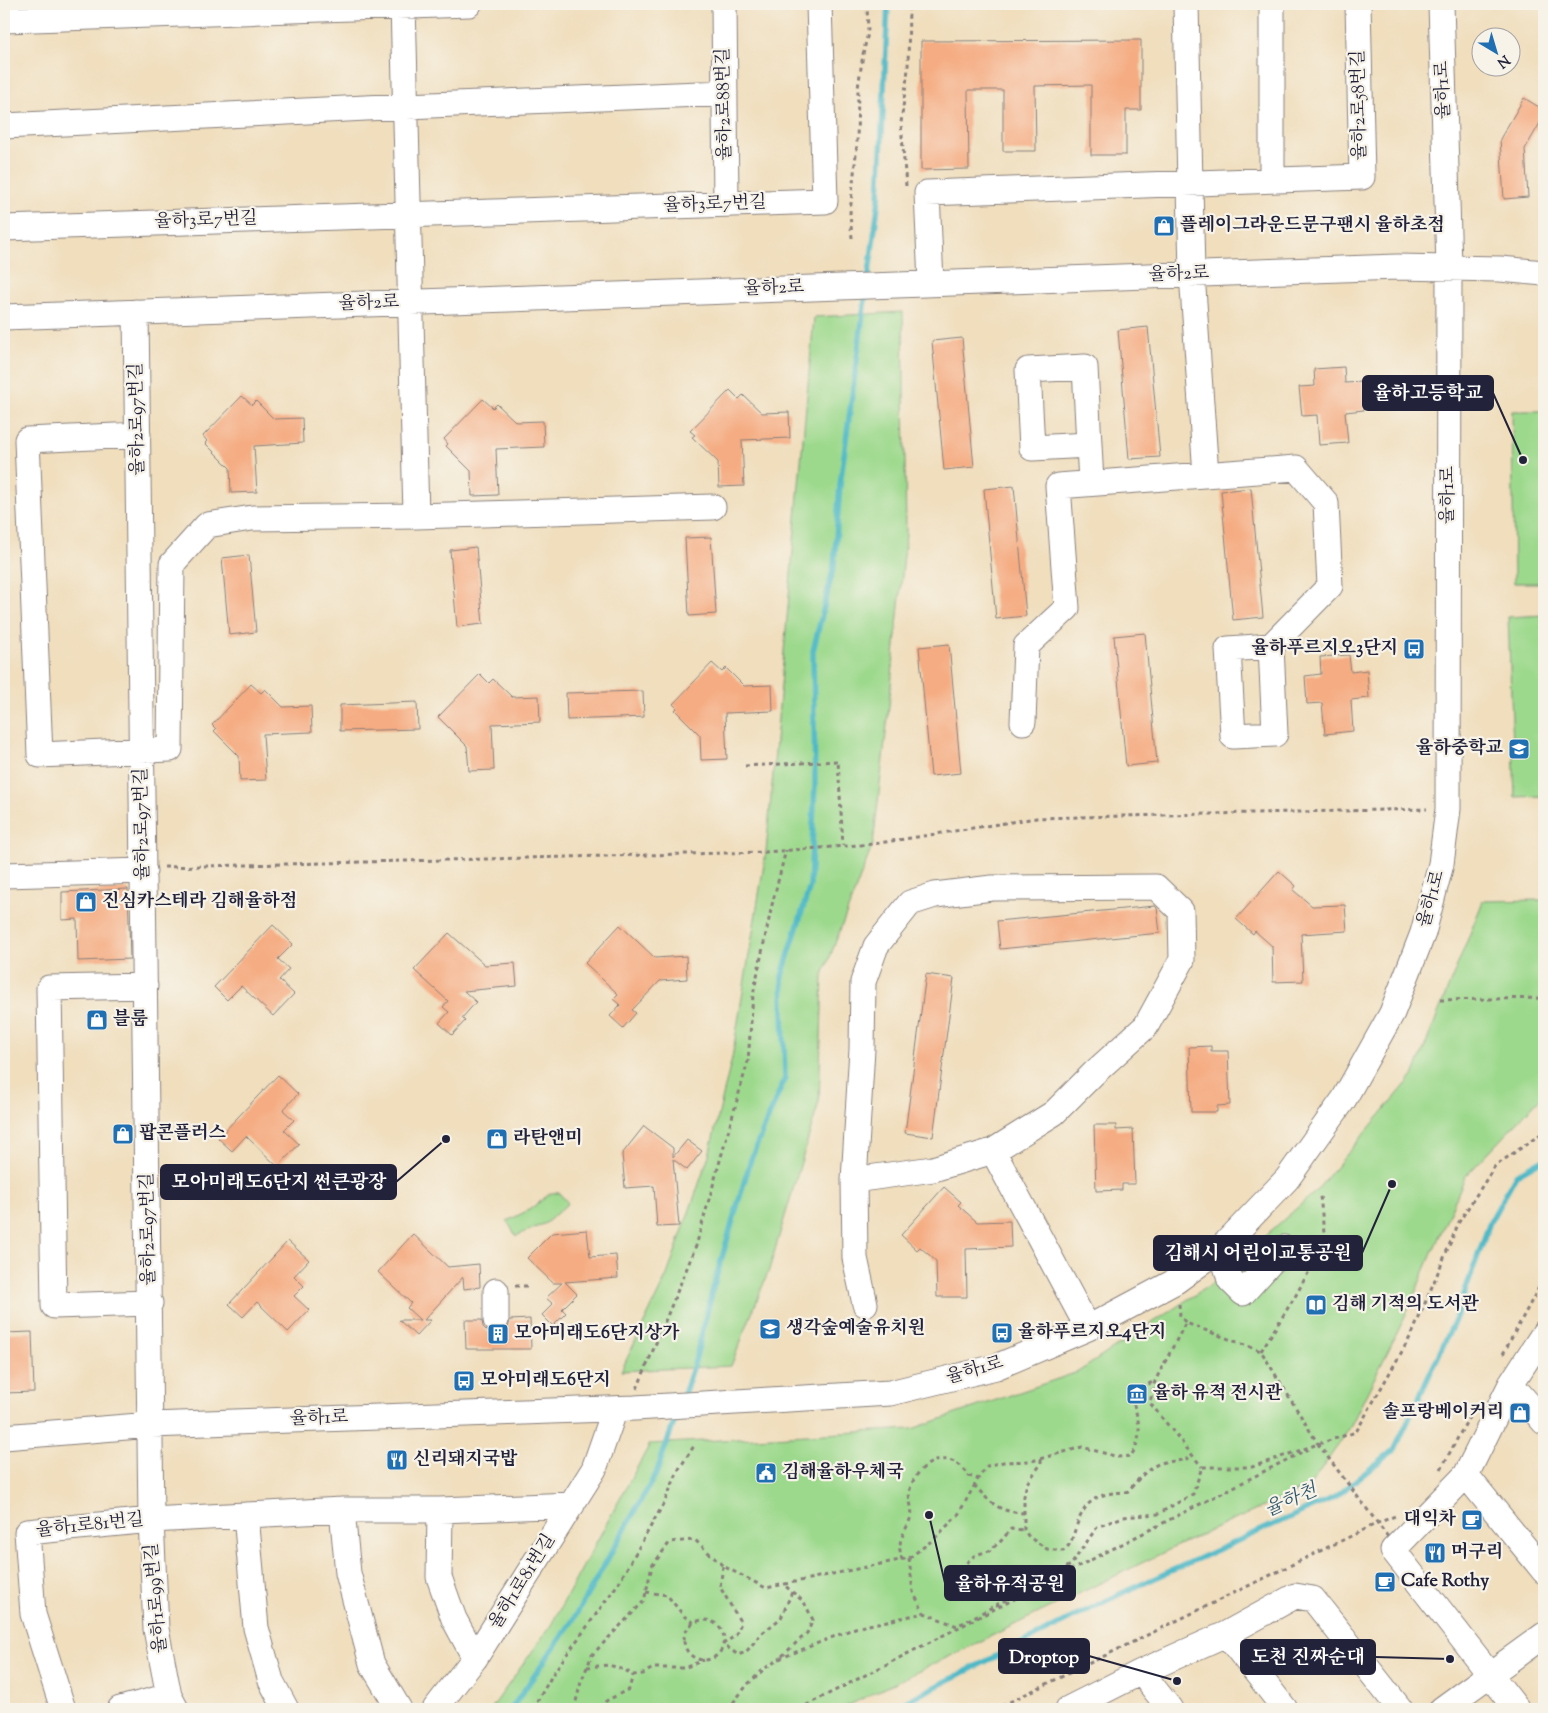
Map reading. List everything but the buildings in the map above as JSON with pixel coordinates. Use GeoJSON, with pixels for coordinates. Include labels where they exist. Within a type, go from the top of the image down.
{"type":"FeatureCollection","features":[{"type":"Feature","properties":{"kind":"street"},"geometry":{"type":"LineString","coordinates":[[403,4],[416,516]]}},
{"type":"Feature","properties":{"kind":"street"},"geometry":{"type":"LineString","coordinates":[[4,20],[403,4],[469,4]]}},
{"type":"Feature","properties":{"kind":"street","name":"율하2로88번길"},"geometry":{"type":"LineString","coordinates":[[724,4],[726,204]]}},
{"type":"Feature","properties":{"kind":"street","name":"율하3로7번길"},"geometry":{"type":"LineString","coordinates":[[4,228],[825,201],[819,4]]}},
{"type":"Feature","properties":{"kind":"street"},"geometry":{"type":"LineString","coordinates":[[1186,4],[1192,274],[1206,475]]}},
{"type":"Feature","properties":{"kind":"street"},"geometry":{"type":"LineString","coordinates":[[1272,4],[1272,180]]}},
{"type":"Feature","properties":{"kind":"street","name":"율하2로58번길"},"geometry":{"type":"LineString","coordinates":[[931,284],[927,193],[1362,176],[1358,4]]}},
{"type":"Feature","properties":{"kind":"street","name":"율하1로"},"geometry":{"type":"LineString","coordinates":[[4,1437],[151,1425],[626,1408],[890,1393],[996,1367],[1088,1328],[1176,1281],[1221,1248],[1287,1179],[1344,1099],[1392,1013],[1423,933],[1441,864],[1448,809],[1449,267],[1441,4]]}},
{"type":"Feature","properties":{"kind":"street"},"geometry":{"type":"LineString","coordinates":[[4,126],[406,106],[725,93]]}},
{"type":"Feature","properties":{"kind":"street","name":"율하2로"},"geometry":{"type":"LineString","coordinates":[[4,317],[1397,267],[1500,269],[1544,273]]}},
{"type":"Feature","properties":{"kind":"street","name":"율하2로97번길"},"geometry":{"type":"LineString","coordinates":[[136,312],[142,750],[152,869],[145,986],[151,1425]]}},
{"type":"Feature","properties":{"kind":"street"},"geometry":{"type":"LineString","coordinates":[[138,435],[27,440],[40,755],[170,749],[172,564],[207,525],[252,518],[416,516],[713,507]]}},
{"type":"Feature","properties":{"kind":"street"},"geometry":{"type":"LineString","coordinates":[[1089,445],[1091,483]]}},
{"type":"Feature","properties":{"kind":"street"},"geometry":{"type":"LineString","coordinates":[[1023,722],[1026,646],[1067,608],[1058,486],[1296,468],[1326,503],[1330,586],[1271,646]]}},
{"type":"Feature","properties":{"kind":"street"},"geometry":{"type":"LineString","coordinates":[[4,875],[152,869]]}},
{"type":"Feature","properties":{"kind":"street"},"geometry":{"type":"LineString","coordinates":[[854,1180],[933,1169],[993,1150],[1054,1113],[1094,1073],[1146,1026],[1182,960],[1180,911],[1156,887],[992,888],[934,895],[910,903],[876,946],[863,982],[862,1049],[854,1180],[855,1258],[865,1304]]}},
{"type":"Feature","properties":{"kind":"street"},"geometry":{"type":"LineString","coordinates":[[145,986],[49,988],[49,998],[54,1306],[150,1304]]}},
{"type":"Feature","properties":{"kind":"street"},"geometry":{"type":"LineString","coordinates":[[993,1150],[1088,1328]]}},
{"type":"Feature","properties":{"kind":"street"},"geometry":{"type":"LineString","coordinates":[[1221,1248],[1230,1280],[1243,1293],[1284,1248]]}},
{"type":"Feature","properties":{"kind":"street"},"geometry":{"type":"LineString","coordinates":[[496,1291],[496,1320]]}},
{"type":"Feature","properties":{"kind":"street"},"geometry":{"type":"LineString","coordinates":[[1517,1709],[1393,1550],[1466,1475],[1511,1384],[1544,1333]]}},
{"type":"Feature","properties":{"kind":"street"},"geometry":{"type":"LineString","coordinates":[[1511,1384],[1544,1422]]}},
{"type":"Feature","properties":{"kind":"street","name":"율하1로81번길"},"geometry":{"type":"LineString","coordinates":[[435,1709],[475,1658],[594,1469],[626,1408]]}},
{"type":"Feature","properties":{"kind":"street","name":"율하1로99번길"},"geometry":{"type":"LineString","coordinates":[[151,1425],[151,1520],[156,1629],[172,1702]]}},
{"type":"Feature","properties":{"kind":"street"},"geometry":{"type":"LineString","coordinates":[[1466,1475],[1544,1571]]}},
{"type":"Feature","properties":{"kind":"street","name":"율하1로81번길"},"geometry":{"type":"LineString","coordinates":[[63,1709],[33,1614],[27,1532],[151,1520],[246,1514],[572,1505]]}},
{"type":"Feature","properties":{"kind":"street"},"geometry":{"type":"LineString","coordinates":[[342,1510],[348,1573],[372,1664],[399,1709]]}},
{"type":"Feature","properties":{"kind":"street","name":"율하1로81번길"},"geometry":{"type":"LineString","coordinates":[[440,1510],[439,1577],[454,1618],[475,1658]]}},
{"type":"Feature","properties":{"kind":"street"},"geometry":{"type":"LineString","coordinates":[[246,1514],[256,1628],[271,1680],[286,1709]]}},
{"type":"Feature","properties":{"kind":"street"},"geometry":{"type":"LineString","coordinates":[[1068,1709],[1141,1672],[1226,1634],[1295,1596],[1313,1598],[1400,1709]]}},
{"type":"Feature","properties":{"kind":"street"},"geometry":{"type":"LineString","coordinates":[[1226,1634],[1285,1709]]}},
{"type":"Feature","properties":{"kind":"street"},"geometry":{"type":"LineString","coordinates":[[1442,1709],[1544,1635]]}},
{"type":"Feature","properties":{"kind":"street"},"geometry":{"type":"LineString","coordinates":[[1141,1672],[1170,1709]]}},
{"type":"Feature","properties":{"kind":"street"},"geometry":{"type":"LineString","coordinates":[[120,1709],[172,1702]]}},
{"type":"Feature","properties":{"kind":"path"},"geometry":{"type":"LineString","coordinates":[[852,238],[850,213],[857,144],[858,88],[868,33],[867,4]]}},
{"type":"Feature","properties":{"kind":"path"},"geometry":{"type":"LineString","coordinates":[[906,188],[901,123],[908,69],[909,4]]}},
{"type":"Feature","properties":{"kind":"path"},"geometry":{"type":"LineString","coordinates":[[744,766],[838,761],[843,846]]}},
{"type":"Feature","properties":{"kind":"path"},"geometry":{"type":"LineString","coordinates":[[152,869],[786,850],[873,844],[1036,818],[1448,809]]}},
{"type":"Feature","properties":{"kind":"path"},"geometry":{"type":"LineString","coordinates":[[626,1408],[696,1246],[748,1061],[753,995],[786,850]]}},
{"type":"Feature","properties":{"kind":"path"},"geometry":{"type":"LineString","coordinates":[[1440,1000],[1544,998]]}},
{"type":"Feature","properties":{"kind":"path"},"geometry":{"type":"LineString","coordinates":[[1202,1467],[1252,1467],[1356,1432],[1414,1332],[1464,1214],[1495,1166],[1544,1132]]}},
{"type":"Feature","properties":{"kind":"path"},"geometry":{"type":"LineString","coordinates":[[1261,1351],[1296,1295],[1324,1242],[1320,1196]]}},
{"type":"Feature","properties":{"kind":"path"},"geometry":{"type":"LineString","coordinates":[[1176,1281],[1180,1316],[1186,1323],[1261,1351],[1318,1444],[1388,1537]]}},
{"type":"Feature","properties":{"kind":"path"},"geometry":{"type":"LineString","coordinates":[[1186,1323],[1155,1381],[1150,1404],[1202,1467]]}},
{"type":"Feature","properties":{"kind":"path"},"geometry":{"type":"LineString","coordinates":[[574,1709],[592,1655],[644,1601],[652,1566],[670,1542],[695,1540],[724,1566],[766,1588],[909,1558],[934,1539],[958,1514],[987,1466],[1003,1462],[1032,1462],[1082,1447],[1118,1457],[1131,1456],[1138,1443],[1138,1422],[1132,1399],[1140,1388],[1155,1381]]}},
{"type":"Feature","properties":{"kind":"path"},"geometry":{"type":"LineString","coordinates":[[799,1709],[1318,1444]]}},
{"type":"Feature","properties":{"kind":"path"},"geometry":{"type":"LineString","coordinates":[[533,1709],[554,1672],[618,1584],[664,1503],[678,1469],[694,1446]]}},
{"type":"Feature","properties":{"kind":"path"},"geometry":{"type":"LineString","coordinates":[[1041,1459],[1042,1464],[1027,1483],[1024,1496],[1024,1530],[1029,1537],[1046,1549],[1063,1551],[1071,1545],[1084,1508],[1098,1496],[1112,1492],[1127,1492],[1148,1470],[1164,1463],[1186,1460],[1193,1456]]}},
{"type":"Feature","properties":{"kind":"path"},"geometry":{"type":"LineString","coordinates":[[902,1560],[899,1543],[912,1514],[908,1498],[911,1487],[923,1467],[938,1460],[952,1460],[964,1469],[969,1476],[978,1479]]}},
{"type":"Feature","properties":{"kind":"path"},"geometry":{"type":"LineString","coordinates":[[778,1659],[855,1628],[924,1613],[957,1626],[1071,1565],[1098,1528],[1123,1517],[1158,1514],[1193,1494],[1202,1467]]}},
{"type":"Feature","properties":{"kind":"path"},"geometry":{"type":"LineString","coordinates":[[974,1485],[990,1502],[1008,1512],[1024,1514]]}},
{"type":"Feature","properties":{"kind":"path"},"geometry":{"type":"LineString","coordinates":[[995,1709],[1380,1522]]}},
{"type":"Feature","properties":{"kind":"path"},"geometry":{"type":"LineString","coordinates":[[953,1571],[962,1567],[975,1555],[989,1551],[1011,1529],[1024,1530]]}},
{"type":"Feature","properties":{"kind":"path"},"geometry":{"type":"LineString","coordinates":[[909,1558],[913,1592],[924,1613]]}},
{"type":"Feature","properties":{"kind":"path"},"geometry":{"type":"LineString","coordinates":[[588,1666],[610,1665],[633,1675],[643,1674],[653,1668],[684,1668],[717,1655],[723,1644],[735,1636],[741,1623],[720,1587],[724,1566]]}},
{"type":"Feature","properties":{"kind":"path"},"geometry":{"type":"LineString","coordinates":[[728,1709],[764,1668],[778,1659],[806,1633],[813,1620],[804,1602],[782,1584]]}},
{"type":"Feature","properties":{"kind":"path"},"geometry":{"type":"LineString","coordinates":[[646,1592],[667,1594],[684,1616],[694,1623]]}},
{"type":"Feature","properties":{"kind":"path"},"geometry":{"type":"LineString","coordinates":[[704,1660],[692,1656],[685,1645],[686,1632],[694,1623],[707,1620],[713,1622],[722,1632],[723,1644],[738,1655],[746,1652],[761,1634],[781,1618],[792,1592]]}},
{"type":"Feature","properties":{"kind":"path"},"geometry":{"type":"LineString","coordinates":[[601,1709],[606,1701],[629,1689],[633,1675]]}},
{"type":"Feature","properties":{"kind":"green space"},"geometry":{"type":"Polygon","coordinates":[[[903,312],[906,535],[888,716],[873,844],[823,975],[819,1102],[769,1270],[731,1366],[621,1371],[667,1275],[709,1155],[732,1058],[766,852],[814,317],[903,312]]]}},
{"type":"Feature","properties":{"kind":"green space"},"geometry":{"type":"Polygon","coordinates":[[[1512,411],[1544,411],[1544,583],[1514,583],[1512,411]]]}},
{"type":"Feature","properties":{"kind":"green space"},"geometry":{"type":"Polygon","coordinates":[[[1544,615],[1544,796],[1515,797],[1508,617],[1544,615]]]}},
{"type":"Feature","properties":{"kind":"green space"},"geometry":{"type":"Polygon","coordinates":[[[1544,900],[1544,1094],[1465,1177],[1402,1323],[1349,1429],[1310,1486],[1183,1543],[841,1709],[491,1709],[551,1625],[650,1444],[912,1429],[1078,1372],[1208,1286],[1315,1192],[1413,1076],[1483,901],[1544,900]]]}},
{"type":"Feature","properties":{"kind":"green space"},"geometry":{"type":"Polygon","coordinates":[[[551,1193],[559,1193],[568,1203],[546,1223],[516,1236],[507,1221],[529,1210],[551,1193]]]}},
{"type":"Feature","properties":{"kind":"waterway"},"geometry":{"type":"LineString","coordinates":[[868,281],[879,198],[888,4]]}},
{"type":"Feature","properties":{"kind":"waterway"},"geometry":{"type":"LineString","coordinates":[[682,1400],[694,1365],[713,1288],[751,1159],[785,1078],[782,976],[810,886],[815,785],[813,651],[834,566],[840,485],[866,292]]}},
{"type":"Feature","properties":{"kind":"waterway","name":"율하천"},"geometry":{"type":"LineString","coordinates":[[891,1709],[1122,1593],[1335,1497],[1395,1449],[1454,1322],[1490,1222],[1516,1175],[1544,1159]]}},
{"type":"Feature","properties":{"kind":"waterway"},"geometry":{"type":"LineString","coordinates":[[511,1709],[573,1620],[656,1474],[678,1411]]}},
{"type":"Feature","properties":{"kind":"place","name":"플레이그라운드문구팬시 율하초점"},"geometry":{"type":"Point","coordinates":[1164,226]}},
{"type":"Feature","properties":{"kind":"place","name":"율하고등학교"},"geometry":{"type":"Point","coordinates":[1523,460]}},
{"type":"Feature","properties":{"kind":"place","name":"율하푸르지오3단지"},"geometry":{"type":"Point","coordinates":[1414,649]}},
{"type":"Feature","properties":{"kind":"place","name":"율하중학교"},"geometry":{"type":"Point","coordinates":[1519,749]}},
{"type":"Feature","properties":{"kind":"place","name":"진심카스테라 김해율하점"},"geometry":{"type":"Point","coordinates":[86,902]}},
{"type":"Feature","properties":{"kind":"place","name":"블룸"},"geometry":{"type":"Point","coordinates":[97,1020]}},
{"type":"Feature","properties":{"kind":"place","name":"팝콘플러스"},"geometry":{"type":"Point","coordinates":[123,1134]}},
{"type":"Feature","properties":{"kind":"place","name":"모아미래도6단지 썬큰광장"},"geometry":{"type":"Point","coordinates":[446,1139]}},
{"type":"Feature","properties":{"kind":"place","name":"라탄앤미"},"geometry":{"type":"Point","coordinates":[497,1139]}},
{"type":"Feature","properties":{"kind":"place","name":"김해시 어린이교통공원"},"geometry":{"type":"Point","coordinates":[1392,1184]}},
{"type":"Feature","properties":{"kind":"place","name":"김해 기적의 도서관"},"geometry":{"type":"Point","coordinates":[1316,1305]}},
{"type":"Feature","properties":{"kind":"place","name":"생각숲예술유치원"},"geometry":{"type":"Point","coordinates":[770,1329]}},
{"type":"Feature","properties":{"kind":"place","name":"율하푸르지오4단지"},"geometry":{"type":"Point","coordinates":[1002,1333]}},
{"type":"Feature","properties":{"kind":"place","name":"모아미래도6단지상가"},"geometry":{"type":"Point","coordinates":[498,1334]}},
{"type":"Feature","properties":{"kind":"place","name":"모아미래도6단지"},"geometry":{"type":"Point","coordinates":[464,1381]}},
{"type":"Feature","properties":{"kind":"place","name":"율하 유적 전시관"},"geometry":{"type":"Point","coordinates":[1137,1394]}},
{"type":"Feature","properties":{"kind":"place","name":"솔프랑베이커리"},"geometry":{"type":"Point","coordinates":[1520,1413]}},
{"type":"Feature","properties":{"kind":"place","name":"신리돼지국밥"},"geometry":{"type":"Point","coordinates":[397,1460]}},
{"type":"Feature","properties":{"kind":"place","name":"김해율하우체국"},"geometry":{"type":"Point","coordinates":[766,1473]}},
{"type":"Feature","properties":{"kind":"place","name":"율하유적공원"},"geometry":{"type":"Point","coordinates":[929,1515]}},
{"type":"Feature","properties":{"kind":"place","name":"대익차"},"geometry":{"type":"Point","coordinates":[1472,1520]}},
{"type":"Feature","properties":{"kind":"place","name":"머구리"},"geometry":{"type":"Point","coordinates":[1435,1553]}},
{"type":"Feature","properties":{"kind":"place","name":"Cafe Rothy"},"geometry":{"type":"Point","coordinates":[1385,1582]}},
{"type":"Feature","properties":{"kind":"place","name":"도천 진짜순대"},"geometry":{"type":"Point","coordinates":[1450,1659]}},
{"type":"Feature","properties":{"kind":"place","name":"Droptop"},"geometry":{"type":"Point","coordinates":[1177,1681]}}]}
